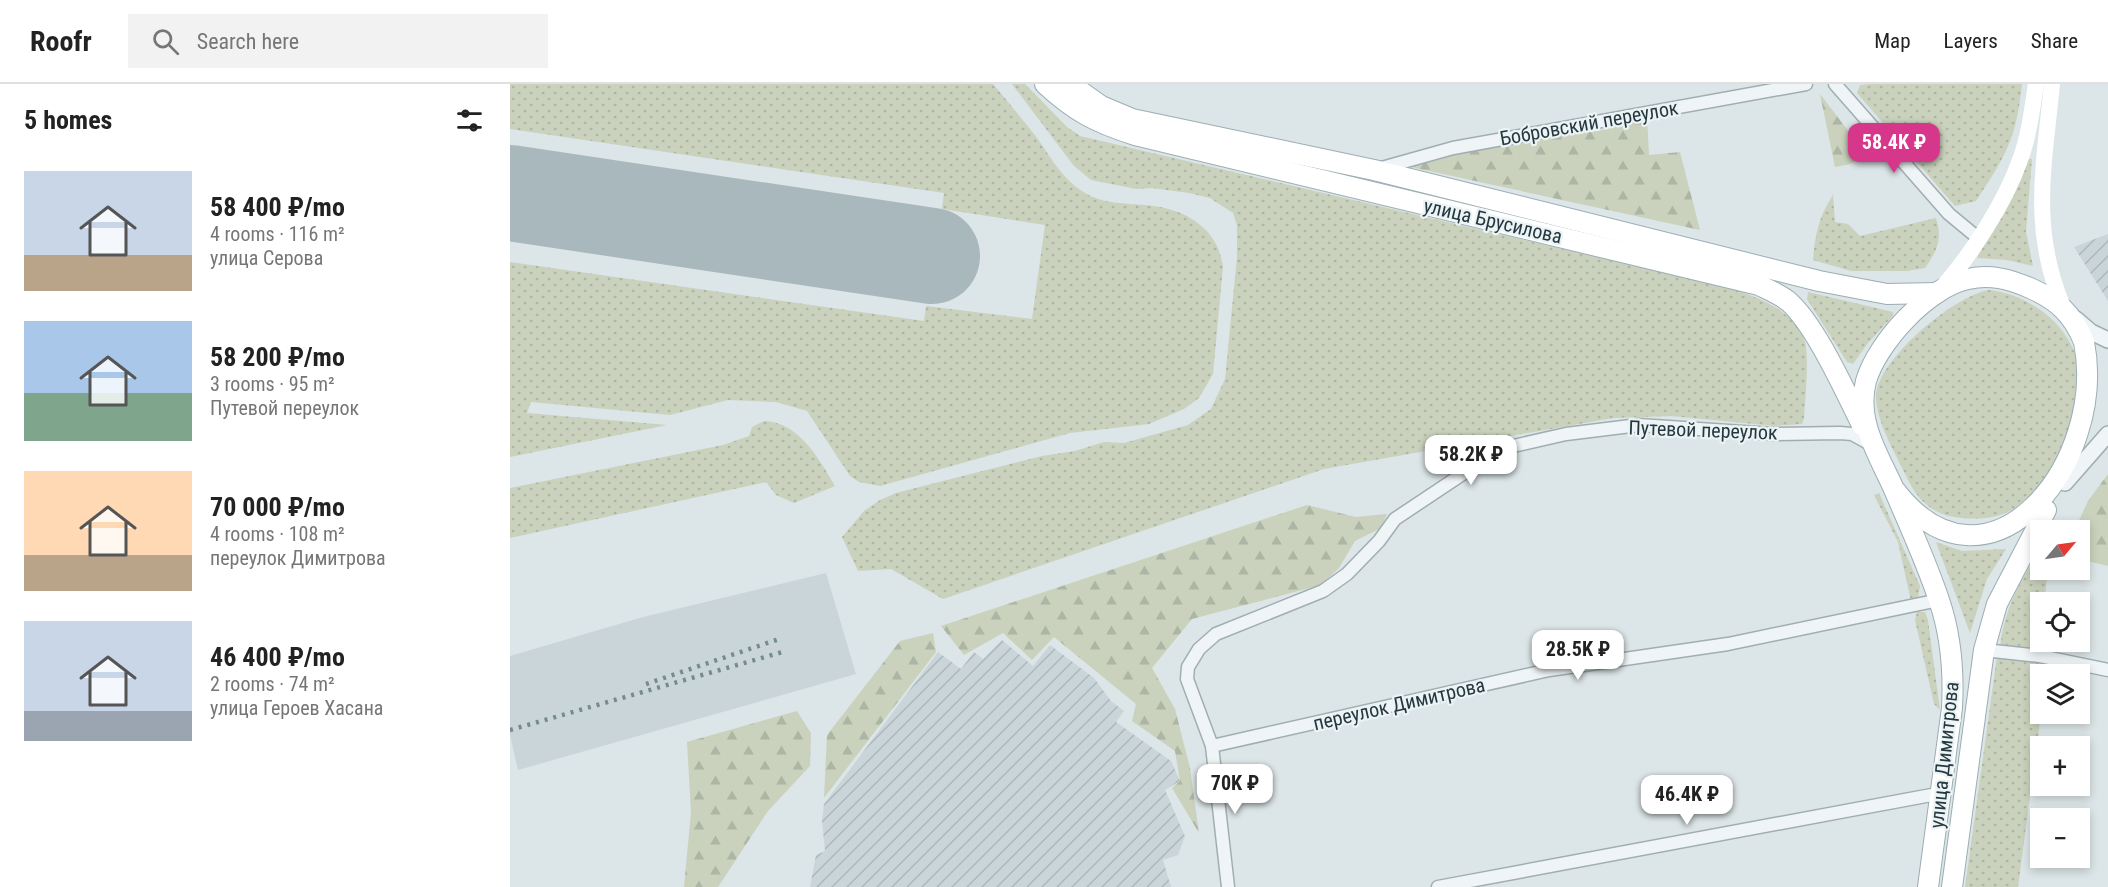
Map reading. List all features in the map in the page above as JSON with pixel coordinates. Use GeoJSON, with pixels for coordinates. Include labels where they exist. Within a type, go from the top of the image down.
{"type":"FeatureCollection","features":[{"type":"Feature","properties":{"kind":"main road","name":"улица Брусилова"},"geometry":{"type":"LineString","coordinates":[[1046,84],[1069,106],[1099,124],[1135,135],[1759,285],[1787,300],[1796,310],[1821,349],[1872,445]]}},
{"type":"Feature","properties":{"kind":"main road","name":"улица Брусилова"},"geometry":{"type":"LineString","coordinates":[[1070,84],[1101,106],[1132,119],[1374,170],[1838,286],[1887,294],[1939,291]]}},
{"type":"Feature","properties":{"kind":"main road","name":"улица Димитрова"},"geometry":{"type":"LineString","coordinates":[[1928,887],[1942,793],[1953,678],[1949,640],[1939,600],[1894,489],[1872,445],[1864,398],[1873,363],[1901,325],[1939,291],[1978,238],[2020,162],[2031,125],[2036,84]]}},
{"type":"Feature","properties":{"kind":"main road","name":"улица Димитрова"},"geometry":{"type":"LineString","coordinates":[[1894,489],[1905,503],[1923,519],[1945,530],[1977,534],[2010,528],[2030,518],[2051,500],[2065,483],[2087,444],[2095,399],[2093,369],[2080,332],[2066,310],[2050,274],[2042,226],[2043,168],[2052,84]]}},
{"type":"Feature","properties":{"kind":"main road","name":"улица Димитрова"},"geometry":{"type":"LineString","coordinates":[[1939,291],[1969,278],[2001,278],[2040,293],[2066,310]]}},
{"type":"Feature","properties":{"kind":"main road","name":"улица Димитрова"},"geometry":{"type":"LineString","coordinates":[[1952,887],[1984,650],[1997,604],[2051,500]]}},
{"type":"Feature","properties":{"kind":"street","name":"Бобровский переулок"},"geometry":{"type":"LineString","coordinates":[[1374,170],[1453,148],[1806,84]]}},
{"type":"Feature","properties":{"kind":"street"},"geometry":{"type":"LineString","coordinates":[[1835,84],[1949,213],[1978,238]]}},
{"type":"Feature","properties":{"kind":"street"},"geometry":{"type":"LineString","coordinates":[[2066,310],[2083,326],[2108,340]]}},
{"type":"Feature","properties":{"kind":"street","name":"Путевой переулок"},"geometry":{"type":"LineString","coordinates":[[1212,746],[1187,680],[1188,667],[1199,649],[1216,634],[1323,591],[1347,574],[1395,519],[1500,448],[1578,432],[1648,425],[1773,434],[1852,434],[1872,445]]}},
{"type":"Feature","properties":{"kind":"street"},"geometry":{"type":"LineString","coordinates":[[2065,483],[2108,434]]}},
{"type":"Feature","properties":{"kind":"street","name":"переулок Димитрова"},"geometry":{"type":"LineString","coordinates":[[1212,746],[1549,670],[1740,642],[1939,600]]}},
{"type":"Feature","properties":{"kind":"street"},"geometry":{"type":"LineString","coordinates":[[1984,650],[2040,656],[2108,670]]}},
{"type":"Feature","properties":{"kind":"street"},"geometry":{"type":"LineString","coordinates":[[1212,746],[1228,887]]}},
{"type":"Feature","properties":{"kind":"street"},"geometry":{"type":"LineString","coordinates":[[1438,887],[1942,793]]}},
{"type":"Feature","properties":{"kind":"shaded area"},"geometry":{"type":"Polygon","coordinates":[[[2108,234],[2108,301],[2074,247],[2108,234]]]}},
{"type":"Feature","properties":{"kind":"shaded area"},"geometry":{"type":"Polygon","coordinates":[[[826,573],[856,674],[518,770],[510,735],[510,656],[643,617],[826,573]]]}},
{"type":"Feature","properties":{"kind":"shaded area"},"geometry":{"type":"Polygon","coordinates":[[[1002,640],[1033,666],[1050,645],[1094,678],[1111,701],[1124,711],[1116,722],[1171,761],[1180,781],[1165,790],[1185,836],[1178,855],[1163,860],[1171,887],[810,887],[816,855],[825,851],[822,821],[824,804],[938,652],[961,669],[974,652],[983,659],[1002,640]]]}},
{"type":"Feature","properties":{"kind":"green space"},"geometry":{"type":"Polygon","coordinates":[[[510,84],[993,84],[1058,168],[1085,193],[1110,202],[1166,208],[1181,213],[1195,221],[1211,236],[1220,253],[1223,267],[1213,374],[1199,398],[1184,409],[1149,424],[1070,433],[880,486],[859,482],[850,476],[807,411],[776,402],[728,400],[670,415],[531,402],[527,413],[667,425],[510,457],[510,262],[924,321],[926,306],[1032,319],[1045,225],[942,209],[944,193],[510,129],[510,84]]]}},
{"type":"Feature","properties":{"kind":"green space"},"geometry":{"type":"Polygon","coordinates":[[[1012,84],[1025,84],[1067,127],[1080,136],[1729,288],[1762,300],[1792,320],[1804,339],[1807,366],[1802,424],[1775,426],[1671,416],[1613,418],[1324,469],[943,599],[891,569],[858,571],[842,537],[864,511],[880,500],[896,493],[1042,456],[1075,451],[1104,442],[1124,443],[1188,425],[1211,409],[1225,379],[1237,257],[1237,225],[1233,213],[1210,198],[1189,193],[1152,188],[1136,189],[1091,180],[1074,166],[1012,84]]]}},
{"type":"Feature","properties":{"kind":"green space"},"geometry":{"type":"Polygon","coordinates":[[[2022,84],[2013,134],[2002,159],[1976,201],[1955,206],[1857,93],[1860,85],[2022,84]]]}},
{"type":"Feature","properties":{"kind":"green space"},"geometry":{"type":"Polygon","coordinates":[[[1820,94],[1866,154],[1850,164],[1835,167],[1820,94]]]}},
{"type":"Feature","properties":{"kind":"green space"},"geometry":{"type":"Polygon","coordinates":[[[1647,117],[1649,155],[1680,152],[1700,230],[1406,166],[1406,155],[1598,131],[1647,117]]]}},
{"type":"Feature","properties":{"kind":"green space"},"geometry":{"type":"Polygon","coordinates":[[[2029,159],[2032,159],[2026,232],[2033,266],[2007,260],[1977,258],[2029,159]]]}},
{"type":"Feature","properties":{"kind":"green space"},"geometry":{"type":"Polygon","coordinates":[[[1833,195],[1835,222],[1848,224],[1860,236],[1936,218],[1939,232],[1938,244],[1925,268],[1907,271],[1851,271],[1813,260],[1818,226],[1833,195]]]}},
{"type":"Feature","properties":{"kind":"green space"},"geometry":{"type":"Polygon","coordinates":[[[1989,290],[2006,293],[2038,308],[2063,332],[2078,363],[2079,390],[2067,453],[2031,495],[2013,510],[2002,514],[1977,519],[1952,517],[1935,511],[1916,494],[1883,428],[1876,398],[1879,383],[1888,366],[1919,332],[1957,304],[1989,290]]]}},
{"type":"Feature","properties":{"kind":"green space"},"geometry":{"type":"Polygon","coordinates":[[[1808,292],[1893,312],[1892,317],[1868,343],[1853,364],[1847,362],[1807,299],[1808,292]]]}},
{"type":"Feature","properties":{"kind":"green space"},"geometry":{"type":"Polygon","coordinates":[[[764,421],[776,423],[798,435],[815,454],[835,486],[794,503],[776,495],[766,482],[510,538],[510,488],[723,445],[749,436],[752,427],[764,421]]]}},
{"type":"Feature","properties":{"kind":"green space"},"geometry":{"type":"Polygon","coordinates":[[[2108,474],[2108,566],[2090,562],[2090,520],[2079,520],[2088,501],[2108,474]]]}},
{"type":"Feature","properties":{"kind":"green space"},"geometry":{"type":"Polygon","coordinates":[[[1879,493],[1920,586],[1918,598],[1911,601],[1898,542],[1874,495],[1879,493]]]}},
{"type":"Feature","properties":{"kind":"green space"},"geometry":{"type":"Polygon","coordinates":[[[1307,505],[1356,517],[1387,514],[1381,528],[1355,541],[1339,568],[1321,585],[1192,619],[1152,668],[1175,709],[1190,768],[1199,833],[1172,788],[1180,781],[1175,751],[1132,721],[1136,704],[1054,637],[1032,660],[1003,633],[964,655],[941,626],[1307,505]]]}},
{"type":"Feature","properties":{"kind":"green space"},"geometry":{"type":"Polygon","coordinates":[[[1936,542],[1962,551],[2006,549],[1987,579],[1970,633],[1936,542]]]}},
{"type":"Feature","properties":{"kind":"green space"},"geometry":{"type":"Polygon","coordinates":[[[2030,566],[2030,580],[2047,580],[2045,592],[2030,592],[2030,652],[2000,647],[2009,609],[2030,566]]]}},
{"type":"Feature","properties":{"kind":"green space"},"geometry":{"type":"Polygon","coordinates":[[[1917,612],[1925,612],[1928,620],[1940,710],[1934,704],[1915,620],[1917,612]]]}},
{"type":"Feature","properties":{"kind":"green space"},"geometry":{"type":"Polygon","coordinates":[[[933,633],[936,652],[824,798],[827,735],[900,641],[933,633]]]}},
{"type":"Feature","properties":{"kind":"green space"},"geometry":{"type":"Polygon","coordinates":[[[1997,656],[2048,664],[2030,664],[2030,724],[2040,724],[2038,736],[2030,736],[2030,796],[2018,887],[1965,887],[1997,656]]]}},
{"type":"Feature","properties":{"kind":"green space"},"geometry":{"type":"Polygon","coordinates":[[[797,711],[811,733],[810,766],[768,811],[718,887],[684,887],[691,812],[687,742],[797,711]]]}},
{"type":"Feature","properties":{"kind":"runway"},"geometry":{"type":"LineString","coordinates":[[510,193],[932,256]]}},
{"type":"Feature","properties":{"kind":"railway"},"geometry":{"type":"LineString","coordinates":[[646,684],[782,638]]}},
{"type":"Feature","properties":{"kind":"railway"},"geometry":{"type":"LineString","coordinates":[[510,730],[786,651]]}}]}
